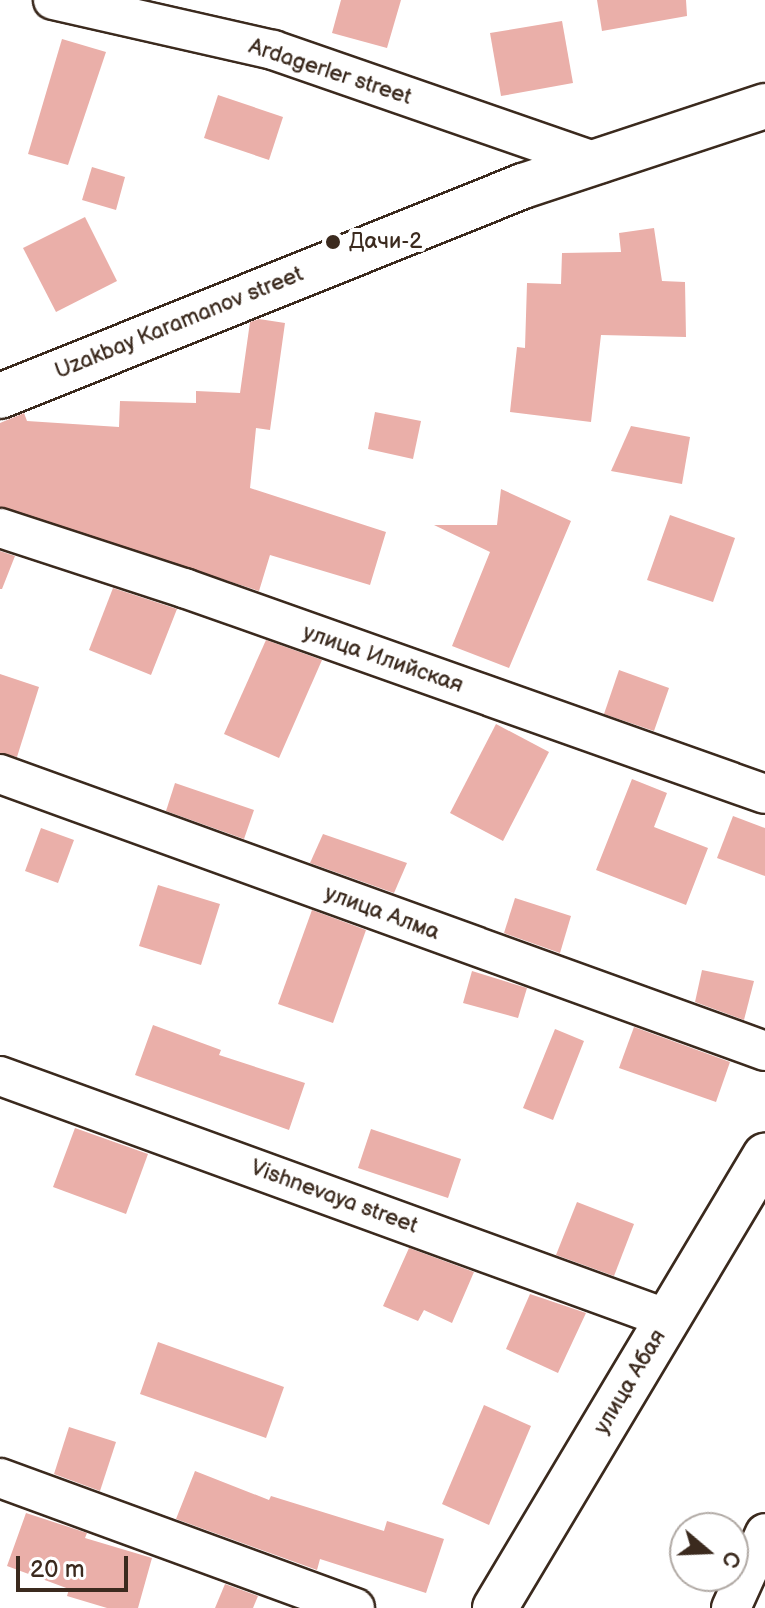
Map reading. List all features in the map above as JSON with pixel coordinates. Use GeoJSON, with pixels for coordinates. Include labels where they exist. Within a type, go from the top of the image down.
{"type":"FeatureCollection","features":[{"type":"Feature","properties":{"kind":"street","name":"Ardagerler street"},"geometry":{"type":"LineString","coordinates":[[53,0],[273,50],[600,163]]}},
{"type":"Feature","properties":{"kind":"street","name":"Uzakbay Karamanov street"},"geometry":{"type":"LineString","coordinates":[[0,396],[523,186],[765,106]]}},
{"type":"Feature","properties":{"kind":"street","name":"улица Илийская"},"geometry":{"type":"LineString","coordinates":[[0,528],[184,588],[765,794]]}},
{"type":"Feature","properties":{"kind":"street","name":"улица Алма"},"geometry":{"type":"LineString","coordinates":[[0,774],[765,1051]]}},
{"type":"Feature","properties":{"kind":"street","name":"Vishnevaya street"},"geometry":{"type":"LineString","coordinates":[[0,1076],[668,1319]]}},
{"type":"Feature","properties":{"kind":"street","name":"улица Абая"},"geometry":{"type":"LineString","coordinates":[[495,1608],[765,1156]]}},
{"type":"Feature","properties":{"kind":"street"},"geometry":{"type":"LineString","coordinates":[[0,1478],[355,1608]]}},
{"type":"Feature","properties":{"kind":"street"},"geometry":{"type":"LineString","coordinates":[[731,1608],[757,1570],[765,1533]]}},
{"type":"Feature","properties":{"kind":"building"},"geometry":{"type":"Polygon","coordinates":[[[341,0],[401,0],[387,48],[332,33],[341,0]]]}},
{"type":"Feature","properties":{"kind":"building"},"geometry":{"type":"Polygon","coordinates":[[[597,0],[686,0],[687,16],[602,31],[597,0]]]}},
{"type":"Feature","properties":{"kind":"building"},"geometry":{"type":"Polygon","coordinates":[[[562,21],[573,83],[501,96],[490,33],[562,21]]]}},
{"type":"Feature","properties":{"kind":"building"},"geometry":{"type":"Polygon","coordinates":[[[62,39],[106,52],[68,165],[28,154],[62,39]]]}},
{"type":"Feature","properties":{"kind":"building"},"geometry":{"type":"Polygon","coordinates":[[[218,95],[283,117],[269,160],[204,138],[218,95]]]}},
{"type":"Feature","properties":{"kind":"building"},"geometry":{"type":"Polygon","coordinates":[[[92,167],[125,177],[116,210],[82,200],[92,167]]]}},
{"type":"Feature","properties":{"kind":"building"},"geometry":{"type":"Polygon","coordinates":[[[85,217],[117,281],[56,312],[23,248],[85,217]]]}},
{"type":"Feature","properties":{"kind":"building"},"geometry":{"type":"Polygon","coordinates":[[[654,228],[662,281],[685,282],[686,337],[601,335],[591,422],[510,412],[517,347],[525,348],[527,283],[561,284],[562,253],[621,252],[619,233],[654,228]]]}},
{"type":"Feature","properties":{"kind":"building"},"geometry":{"type":"Polygon","coordinates":[[[259,319],[285,323],[270,430],[256,428],[250,488],[386,532],[370,585],[270,555],[259,591],[0,507],[0,423],[24,413],[27,421],[119,427],[120,401],[196,403],[196,391],[240,393],[250,322],[259,319]]]}},
{"type":"Feature","properties":{"kind":"building"},"geometry":{"type":"Polygon","coordinates":[[[375,412],[421,421],[413,459],[368,449],[375,412]]]}},
{"type":"Feature","properties":{"kind":"building"},"geometry":{"type":"Polygon","coordinates":[[[631,426],[690,437],[682,484],[611,471],[631,426]]]}},
{"type":"Feature","properties":{"kind":"building"},"geometry":{"type":"Polygon","coordinates":[[[501,489],[571,521],[509,668],[452,646],[490,552],[434,525],[497,525],[501,489]]]}},
{"type":"Feature","properties":{"kind":"building"},"geometry":{"type":"Polygon","coordinates":[[[670,515],[735,538],[713,602],[647,580],[670,515]]]}},
{"type":"Feature","properties":{"kind":"building"},"geometry":{"type":"Polygon","coordinates":[[[0,551],[15,556],[2,589],[0,589],[0,551]]]}},
{"type":"Feature","properties":{"kind":"building"},"geometry":{"type":"Polygon","coordinates":[[[113,588],[177,609],[151,675],[89,650],[113,588]]]}},
{"type":"Feature","properties":{"kind":"building"},"geometry":{"type":"Polygon","coordinates":[[[266,640],[322,660],[279,758],[224,734],[266,640]]]}},
{"type":"Feature","properties":{"kind":"building"},"geometry":{"type":"Polygon","coordinates":[[[619,670],[669,688],[654,731],[604,714],[619,670]]]}},
{"type":"Feature","properties":{"kind":"building"},"geometry":{"type":"Polygon","coordinates":[[[0,674],[39,687],[17,757],[0,753],[0,674]]]}},
{"type":"Feature","properties":{"kind":"building"},"geometry":{"type":"Polygon","coordinates":[[[496,724],[549,752],[503,841],[450,813],[496,724]]]}},
{"type":"Feature","properties":{"kind":"building"},"geometry":{"type":"Polygon","coordinates":[[[632,779],[667,793],[654,827],[708,848],[686,905],[596,870],[632,779]]]}},
{"type":"Feature","properties":{"kind":"building"},"geometry":{"type":"Polygon","coordinates":[[[175,783],[254,810],[244,839],[166,811],[175,783]]]}},
{"type":"Feature","properties":{"kind":"building"},"geometry":{"type":"Polygon","coordinates":[[[733,816],[765,828],[765,876],[717,858],[733,816]]]}},
{"type":"Feature","properties":{"kind":"building"},"geometry":{"type":"Polygon","coordinates":[[[41,828],[74,840],[58,883],[25,871],[41,828]]]}},
{"type":"Feature","properties":{"kind":"building"},"geometry":{"type":"Polygon","coordinates":[[[323,834],[407,863],[394,893],[310,863],[323,834]]]}},
{"type":"Feature","properties":{"kind":"building"},"geometry":{"type":"Polygon","coordinates":[[[158,885],[220,904],[201,965],[139,946],[158,885]]]}},
{"type":"Feature","properties":{"kind":"building"},"geometry":{"type":"Polygon","coordinates":[[[515,898],[571,916],[560,953],[504,933],[515,898]]]}},
{"type":"Feature","properties":{"kind":"building"},"geometry":{"type":"Polygon","coordinates":[[[312,910],[366,930],[333,1023],[278,1004],[312,910]]]}},
{"type":"Feature","properties":{"kind":"building"},"geometry":{"type":"Polygon","coordinates":[[[702,970],[754,981],[744,1020],[695,1002],[702,970]]]}},
{"type":"Feature","properties":{"kind":"building"},"geometry":{"type":"Polygon","coordinates":[[[472,971],[527,988],[518,1018],[463,1003],[472,971]]]}},
{"type":"Feature","properties":{"kind":"building"},"geometry":{"type":"Polygon","coordinates":[[[153,1025],[221,1050],[219,1055],[305,1083],[289,1130],[135,1075],[153,1025]]]}},
{"type":"Feature","properties":{"kind":"building"},"geometry":{"type":"Polygon","coordinates":[[[634,1027],[730,1062],[716,1102],[619,1068],[634,1027]]]}},
{"type":"Feature","properties":{"kind":"building"},"geometry":{"type":"Polygon","coordinates":[[[555,1029],[584,1041],[553,1120],[523,1108],[555,1029]]]}},
{"type":"Feature","properties":{"kind":"building"},"geometry":{"type":"Polygon","coordinates":[[[75,1128],[148,1154],[126,1214],[53,1187],[75,1128]]]}},
{"type":"Feature","properties":{"kind":"building"},"geometry":{"type":"Polygon","coordinates":[[[371,1129],[461,1159],[448,1198],[358,1168],[371,1129]]]}},
{"type":"Feature","properties":{"kind":"building"},"geometry":{"type":"Polygon","coordinates":[[[577,1202],[634,1224],[614,1276],[556,1255],[577,1202]]]}},
{"type":"Feature","properties":{"kind":"building"},"geometry":{"type":"Polygon","coordinates":[[[409,1248],[474,1272],[452,1323],[424,1310],[418,1321],[383,1306],[409,1248]]]}},
{"type":"Feature","properties":{"kind":"building"},"geometry":{"type":"Polygon","coordinates":[[[530,1294],[586,1313],[558,1373],[506,1349],[530,1294]]]}},
{"type":"Feature","properties":{"kind":"building"},"geometry":{"type":"Polygon","coordinates":[[[158,1342],[284,1387],[266,1438],[140,1394],[158,1342]]]}},
{"type":"Feature","properties":{"kind":"building"},"geometry":{"type":"Polygon","coordinates":[[[484,1405],[531,1426],[489,1525],[442,1504],[484,1405]]]}},
{"type":"Feature","properties":{"kind":"building"},"geometry":{"type":"Polygon","coordinates":[[[69,1427],[116,1442],[100,1491],[54,1474],[69,1427]]]}},
{"type":"Feature","properties":{"kind":"building"},"geometry":{"type":"Polygon","coordinates":[[[195,1471],[269,1500],[271,1496],[384,1531],[387,1521],[444,1539],[426,1593],[320,1559],[317,1570],[176,1519],[195,1471]]]}},
{"type":"Feature","properties":{"kind":"building"},"geometry":{"type":"Polygon","coordinates":[[[26,1513],[87,1533],[85,1538],[152,1558],[138,1608],[107,1608],[67,1596],[69,1589],[7,1566],[26,1513]]]}},
{"type":"Feature","properties":{"kind":"building"},"geometry":{"type":"Polygon","coordinates":[[[225,1584],[258,1596],[253,1608],[215,1608],[225,1584]]]}},
{"type":"Feature","properties":{"kind":"place","name":"Дачи-2"},"geometry":{"type":"Point","coordinates":[333,242]}}]}
